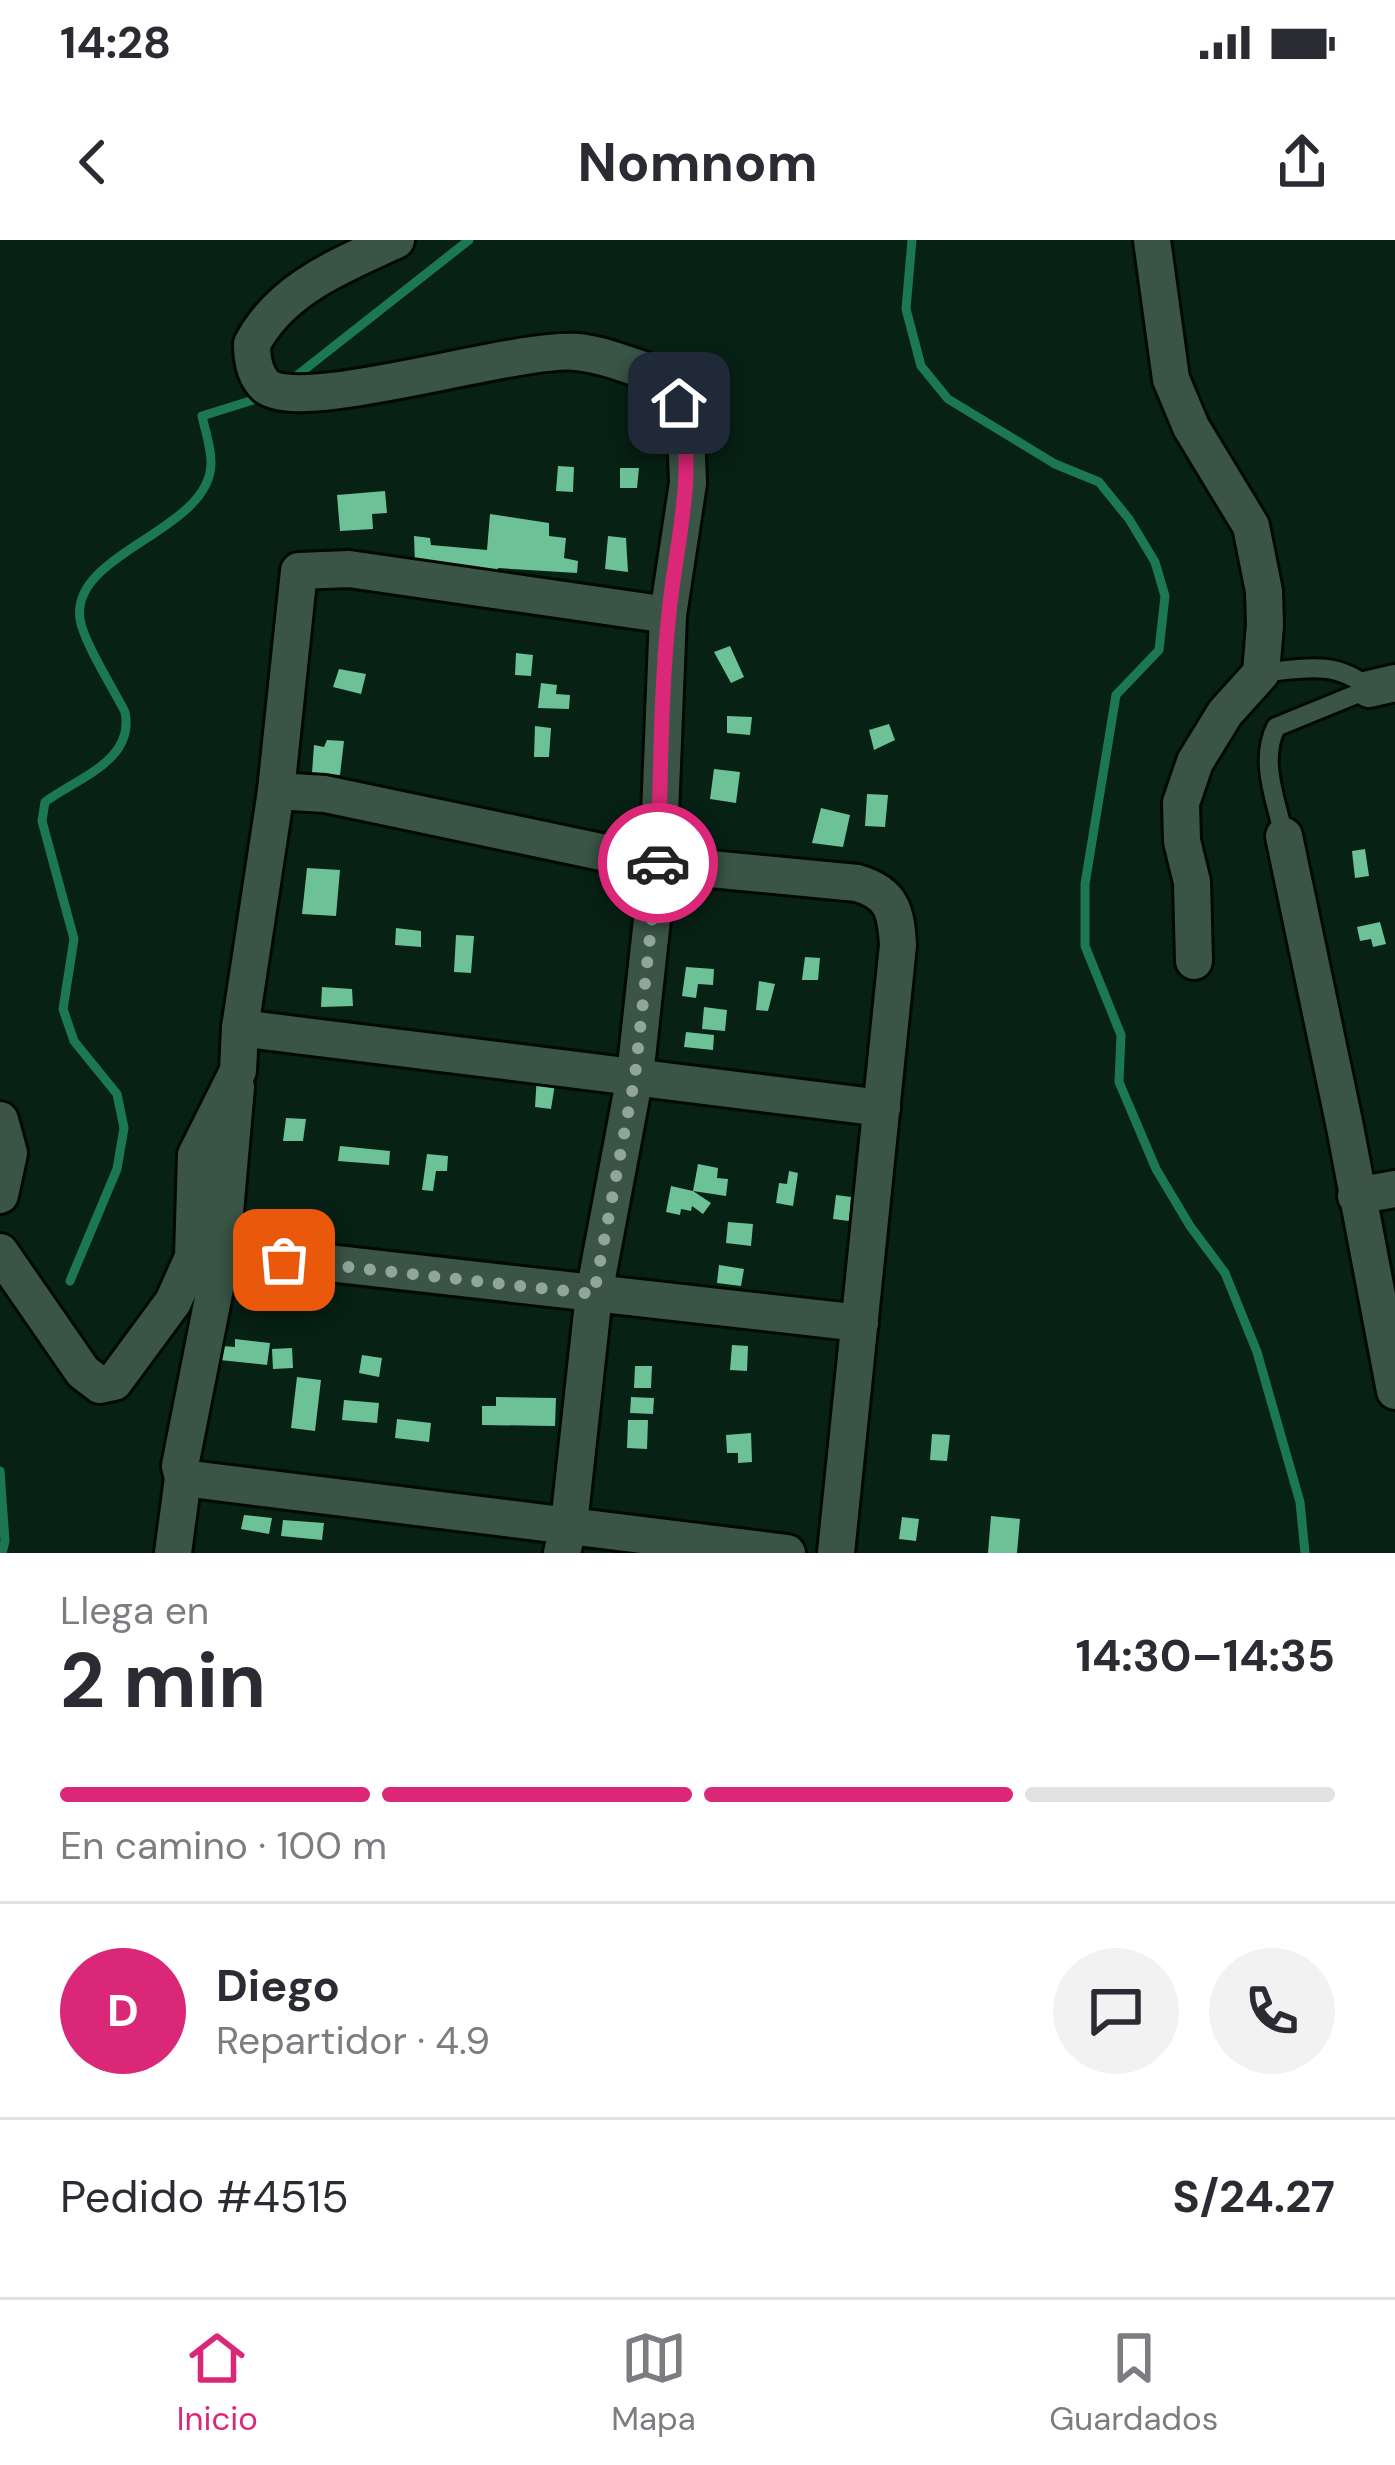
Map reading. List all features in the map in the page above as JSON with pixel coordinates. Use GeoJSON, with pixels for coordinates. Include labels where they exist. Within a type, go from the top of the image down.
{"type":"FeatureCollection","features":[{"type":"Feature","properties":{"kind":"street"},"geometry":{"type":"LineString","coordinates":[[397,240],[344,264],[278,305],[252,344],[256,373],[265,385],[278,392],[353,389],[472,365],[575,352],[666,379],[686,431],[688,483],[668,615],[658,864],[635,1076],[594,1294],[566,1539]]}},
{"type":"Feature","properties":{"kind":"street"},"geometry":{"type":"LineString","coordinates":[[1152,240],[1172,379],[1191,428],[1251,526],[1264,591],[1261,673],[1225,713],[1195,762],[1181,803],[1182,841],[1192,882],[1195,961]]}},
{"type":"Feature","properties":{"kind":"street"},"geometry":{"type":"LineString","coordinates":[[173,1553],[183,1478],[180,1466],[222,1251],[240,1028],[275,791],[299,571],[349,569],[668,615]]}},
{"type":"Feature","properties":{"kind":"street"},"geometry":{"type":"LineString","coordinates":[[275,791],[325,794],[658,864],[879,889],[890,904],[898,945],[836,1553]]}},
{"type":"Feature","properties":{"kind":"street"},"geometry":{"type":"LineString","coordinates":[[1284,836],[1346,1127],[1395,1391]]}},
{"type":"Feature","properties":{"kind":"street"},"geometry":{"type":"LineString","coordinates":[[240,1028],[882,1108]]}},
{"type":"Feature","properties":{"kind":"street"},"geometry":{"type":"LineString","coordinates":[[0,1252],[83,1372],[100,1385],[114,1382],[173,1302],[194,1257],[196,1155],[238,1071]]}},
{"type":"Feature","properties":{"kind":"street"},"geometry":{"type":"LineString","coordinates":[[0,1120],[9,1153],[0,1195]]}},
{"type":"Feature","properties":{"kind":"street"},"geometry":{"type":"LineString","coordinates":[[1356,1196],[1395,1189]]}},
{"type":"Feature","properties":{"kind":"street"},"geometry":{"type":"LineString","coordinates":[[222,1251],[860,1323]]}},
{"type":"Feature","properties":{"kind":"street"},"geometry":{"type":"LineString","coordinates":[[183,1478],[566,1539],[787,1553]]}},
{"type":"Feature","properties":{"kind":"lane"},"geometry":{"type":"LineString","coordinates":[[1261,673],[1323,667],[1382,686]]}},
{"type":"Feature","properties":{"kind":"lane"},"geometry":{"type":"LineString","coordinates":[[1284,836],[1268,769],[1269,742],[1276,727],[1382,686]]}},
{"type":"Feature","properties":{"kind":"building"},"geometry":{"type":"Polygon","coordinates":[[[558,466],[574,467],[573,492],[556,491],[558,466]]]}},
{"type":"Feature","properties":{"kind":"building"},"geometry":{"type":"Polygon","coordinates":[[[620,468],[639,468],[637,488],[620,488],[620,468]]]}},
{"type":"Feature","properties":{"kind":"building"},"geometry":{"type":"Polygon","coordinates":[[[385,491],[387,513],[372,514],[373,529],[340,531],[337,495],[385,491]]]}},
{"type":"Feature","properties":{"kind":"building"},"geometry":{"type":"Polygon","coordinates":[[[490,514],[549,523],[549,536],[566,538],[564,558],[578,561],[577,573],[498,568],[497,573],[415,564],[414,536],[430,538],[431,545],[487,550],[490,514]]]}},
{"type":"Feature","properties":{"kind":"building"},"geometry":{"type":"Polygon","coordinates":[[[608,536],[626,538],[628,572],[605,569],[608,536]]]}},
{"type":"Feature","properties":{"kind":"building"},"geometry":{"type":"Polygon","coordinates":[[[730,646],[744,677],[731,683],[714,652],[730,646]]]}},
{"type":"Feature","properties":{"kind":"building"},"geometry":{"type":"Polygon","coordinates":[[[516,653],[533,655],[531,676],[515,675],[516,653]]]}},
{"type":"Feature","properties":{"kind":"building"},"geometry":{"type":"Polygon","coordinates":[[[339,669],[366,674],[361,694],[333,687],[339,669]]]}},
{"type":"Feature","properties":{"kind":"building"},"geometry":{"type":"Polygon","coordinates":[[[541,683],[557,685],[556,694],[570,695],[569,709],[538,708],[541,683]]]}},
{"type":"Feature","properties":{"kind":"building"},"geometry":{"type":"Polygon","coordinates":[[[727,716],[752,717],[750,735],[727,733],[727,716]]]}},
{"type":"Feature","properties":{"kind":"building"},"geometry":{"type":"Polygon","coordinates":[[[889,724],[895,740],[874,750],[869,730],[889,724]]]}},
{"type":"Feature","properties":{"kind":"building"},"geometry":{"type":"Polygon","coordinates":[[[535,726],[551,728],[549,757],[534,757],[535,726]]]}},
{"type":"Feature","properties":{"kind":"building"},"geometry":{"type":"Polygon","coordinates":[[[327,740],[344,741],[340,775],[312,773],[314,745],[324,747],[327,740]]]}},
{"type":"Feature","properties":{"kind":"building"},"geometry":{"type":"Polygon","coordinates":[[[714,769],[740,772],[736,803],[710,799],[714,769]]]}},
{"type":"Feature","properties":{"kind":"building"},"geometry":{"type":"Polygon","coordinates":[[[867,794],[888,795],[885,827],[865,826],[867,794]]]}},
{"type":"Feature","properties":{"kind":"building"},"geometry":{"type":"Polygon","coordinates":[[[821,808],[850,815],[843,847],[812,843],[821,808]]]}},
{"type":"Feature","properties":{"kind":"building"},"geometry":{"type":"Polygon","coordinates":[[[1365,849],[1369,876],[1355,878],[1352,851],[1365,849]]]}},
{"type":"Feature","properties":{"kind":"building"},"geometry":{"type":"Polygon","coordinates":[[[307,868],[340,870],[336,916],[302,914],[307,868]]]}},
{"type":"Feature","properties":{"kind":"building"},"geometry":{"type":"Polygon","coordinates":[[[1380,922],[1386,944],[1373,947],[1371,939],[1360,941],[1357,927],[1380,922]]]}},
{"type":"Feature","properties":{"kind":"building"},"geometry":{"type":"Polygon","coordinates":[[[396,928],[421,931],[421,947],[395,945],[396,928]]]}},
{"type":"Feature","properties":{"kind":"building"},"geometry":{"type":"Polygon","coordinates":[[[456,935],[474,936],[471,973],[454,972],[456,935]]]}},
{"type":"Feature","properties":{"kind":"building"},"geometry":{"type":"Polygon","coordinates":[[[805,957],[820,958],[818,980],[802,980],[805,957]]]}},
{"type":"Feature","properties":{"kind":"building"},"geometry":{"type":"Polygon","coordinates":[[[686,967],[714,969],[713,985],[698,984],[696,998],[682,996],[686,967]]]}},
{"type":"Feature","properties":{"kind":"building"},"geometry":{"type":"Polygon","coordinates":[[[759,981],[775,984],[768,1011],[756,1010],[759,981]]]}},
{"type":"Feature","properties":{"kind":"building"},"geometry":{"type":"Polygon","coordinates":[[[322,987],[352,989],[353,1006],[321,1007],[322,987]]]}},
{"type":"Feature","properties":{"kind":"building"},"geometry":{"type":"Polygon","coordinates":[[[704,1007],[727,1010],[725,1031],[702,1029],[704,1007]]]}},
{"type":"Feature","properties":{"kind":"building"},"geometry":{"type":"Polygon","coordinates":[[[686,1032],[714,1035],[713,1050],[684,1047],[686,1032]]]}},
{"type":"Feature","properties":{"kind":"building"},"geometry":{"type":"Polygon","coordinates":[[[537,1075],[556,1078],[551,1109],[535,1107],[537,1075]]]}},
{"type":"Feature","properties":{"kind":"building"},"geometry":{"type":"Polygon","coordinates":[[[286,1118],[306,1119],[303,1141],[283,1141],[286,1118]]]}},
{"type":"Feature","properties":{"kind":"building"},"geometry":{"type":"Polygon","coordinates":[[[340,1146],[390,1151],[389,1165],[338,1161],[340,1146]]]}},
{"type":"Feature","properties":{"kind":"building"},"geometry":{"type":"Polygon","coordinates":[[[427,1154],[448,1156],[447,1171],[436,1171],[433,1191],[422,1190],[427,1154]]]}},
{"type":"Feature","properties":{"kind":"building"},"geometry":{"type":"Polygon","coordinates":[[[698,1164],[718,1168],[717,1178],[728,1179],[726,1196],[693,1191],[698,1164]]]}},
{"type":"Feature","properties":{"kind":"building"},"geometry":{"type":"Polygon","coordinates":[[[789,1171],[798,1173],[793,1206],[776,1203],[779,1183],[787,1184],[789,1171]]]}},
{"type":"Feature","properties":{"kind":"building"},"geometry":{"type":"Polygon","coordinates":[[[671,1186],[693,1191],[711,1203],[703,1214],[692,1206],[691,1211],[681,1209],[680,1215],[666,1212],[671,1186]]]}},
{"type":"Feature","properties":{"kind":"building"},"geometry":{"type":"Polygon","coordinates":[[[836,1195],[851,1197],[849,1221],[833,1219],[836,1195]]]}},
{"type":"Feature","properties":{"kind":"building"},"geometry":{"type":"Polygon","coordinates":[[[728,1222],[753,1224],[751,1246],[726,1243],[728,1222]]]}},
{"type":"Feature","properties":{"kind":"building"},"geometry":{"type":"Polygon","coordinates":[[[719,1265],[744,1269],[741,1286],[717,1283],[719,1265]]]}},
{"type":"Feature","properties":{"kind":"building"},"geometry":{"type":"Polygon","coordinates":[[[235,1339],[270,1343],[267,1365],[220,1360],[222,1346],[235,1347],[235,1339]]]}},
{"type":"Feature","properties":{"kind":"building"},"geometry":{"type":"Polygon","coordinates":[[[732,1345],[748,1346],[747,1371],[730,1370],[732,1345]]]}},
{"type":"Feature","properties":{"kind":"building"},"geometry":{"type":"Polygon","coordinates":[[[292,1348],[293,1368],[273,1369],[272,1349],[292,1348]]]}},
{"type":"Feature","properties":{"kind":"building"},"geometry":{"type":"Polygon","coordinates":[[[362,1355],[382,1358],[379,1377],[359,1373],[362,1355]]]}},
{"type":"Feature","properties":{"kind":"building"},"geometry":{"type":"Polygon","coordinates":[[[635,1366],[652,1366],[651,1388],[634,1388],[635,1366]]]}},
{"type":"Feature","properties":{"kind":"building"},"geometry":{"type":"Polygon","coordinates":[[[297,1377],[321,1380],[315,1431],[291,1428],[297,1377]]]}},
{"type":"Feature","properties":{"kind":"building"},"geometry":{"type":"Polygon","coordinates":[[[496,1397],[556,1398],[555,1426],[482,1425],[482,1406],[496,1406],[496,1397]]]}},
{"type":"Feature","properties":{"kind":"building"},"geometry":{"type":"Polygon","coordinates":[[[631,1397],[654,1398],[653,1414],[630,1413],[631,1397]]]}},
{"type":"Feature","properties":{"kind":"building"},"geometry":{"type":"Polygon","coordinates":[[[344,1400],[379,1403],[377,1423],[342,1420],[344,1400]]]}},
{"type":"Feature","properties":{"kind":"building"},"geometry":{"type":"Polygon","coordinates":[[[397,1419],[431,1423],[429,1442],[395,1438],[397,1419]]]}},
{"type":"Feature","properties":{"kind":"building"},"geometry":{"type":"Polygon","coordinates":[[[628,1420],[648,1420],[647,1449],[627,1448],[628,1420]]]}},
{"type":"Feature","properties":{"kind":"building"},"geometry":{"type":"Polygon","coordinates":[[[751,1433],[752,1462],[738,1463],[738,1453],[727,1453],[726,1435],[751,1433]]]}},
{"type":"Feature","properties":{"kind":"building"},"geometry":{"type":"Polygon","coordinates":[[[932,1434],[950,1435],[947,1461],[930,1460],[932,1434]]]}},
{"type":"Feature","properties":{"kind":"building"},"geometry":{"type":"Polygon","coordinates":[[[244,1515],[272,1518],[269,1534],[241,1529],[244,1515]]]}},
{"type":"Feature","properties":{"kind":"building"},"geometry":{"type":"Polygon","coordinates":[[[991,1516],[1020,1519],[1017,1553],[988,1553],[991,1516]]]}},
{"type":"Feature","properties":{"kind":"building"},"geometry":{"type":"Polygon","coordinates":[[[902,1517],[919,1519],[916,1541],[899,1539],[902,1517]]]}},
{"type":"Feature","properties":{"kind":"building"},"geometry":{"type":"Polygon","coordinates":[[[283,1520],[324,1523],[322,1540],[281,1536],[283,1520]]]}},
{"type":"Feature","properties":{"kind":"waterway"},"geometry":{"type":"LineString","coordinates":[[290,381],[469,240]]}},
{"type":"Feature","properties":{"kind":"waterway"},"geometry":{"type":"LineString","coordinates":[[912,240],[906,309],[921,366],[948,399],[1055,464],[1099,482],[1155,562],[1165,596],[1159,650],[1116,695],[1085,884],[1085,946],[1121,1035],[1119,1082],[1156,1169],[1225,1273],[1257,1352],[1300,1502],[1305,1553]]}},
{"type":"Feature","properties":{"kind":"waterway"},"geometry":{"type":"LineString","coordinates":[[70,1281],[117,1169],[124,1128],[117,1094],[74,1041],[63,1009],[74,939],[42,821],[45,802],[113,756],[126,729],[125,712],[82,628],[83,596],[96,576],[190,506],[205,486],[211,456],[202,416],[266,396]]}},
{"type":"Feature","properties":{"kind":"waterway"},"geometry":{"type":"LineString","coordinates":[[0,1471],[2,1553]]}},
{"type":"Feature","properties":{"kind":"way so far"},"geometry":{"type":"LineString","coordinates":[[284,1260],[594,1294],[635,1076],[658,863]]}},
{"type":"Feature","properties":{"kind":"route"},"geometry":{"type":"LineString","coordinates":[[658,863],[668,615],[688,483],[686,431],[679,403]]}}]}
